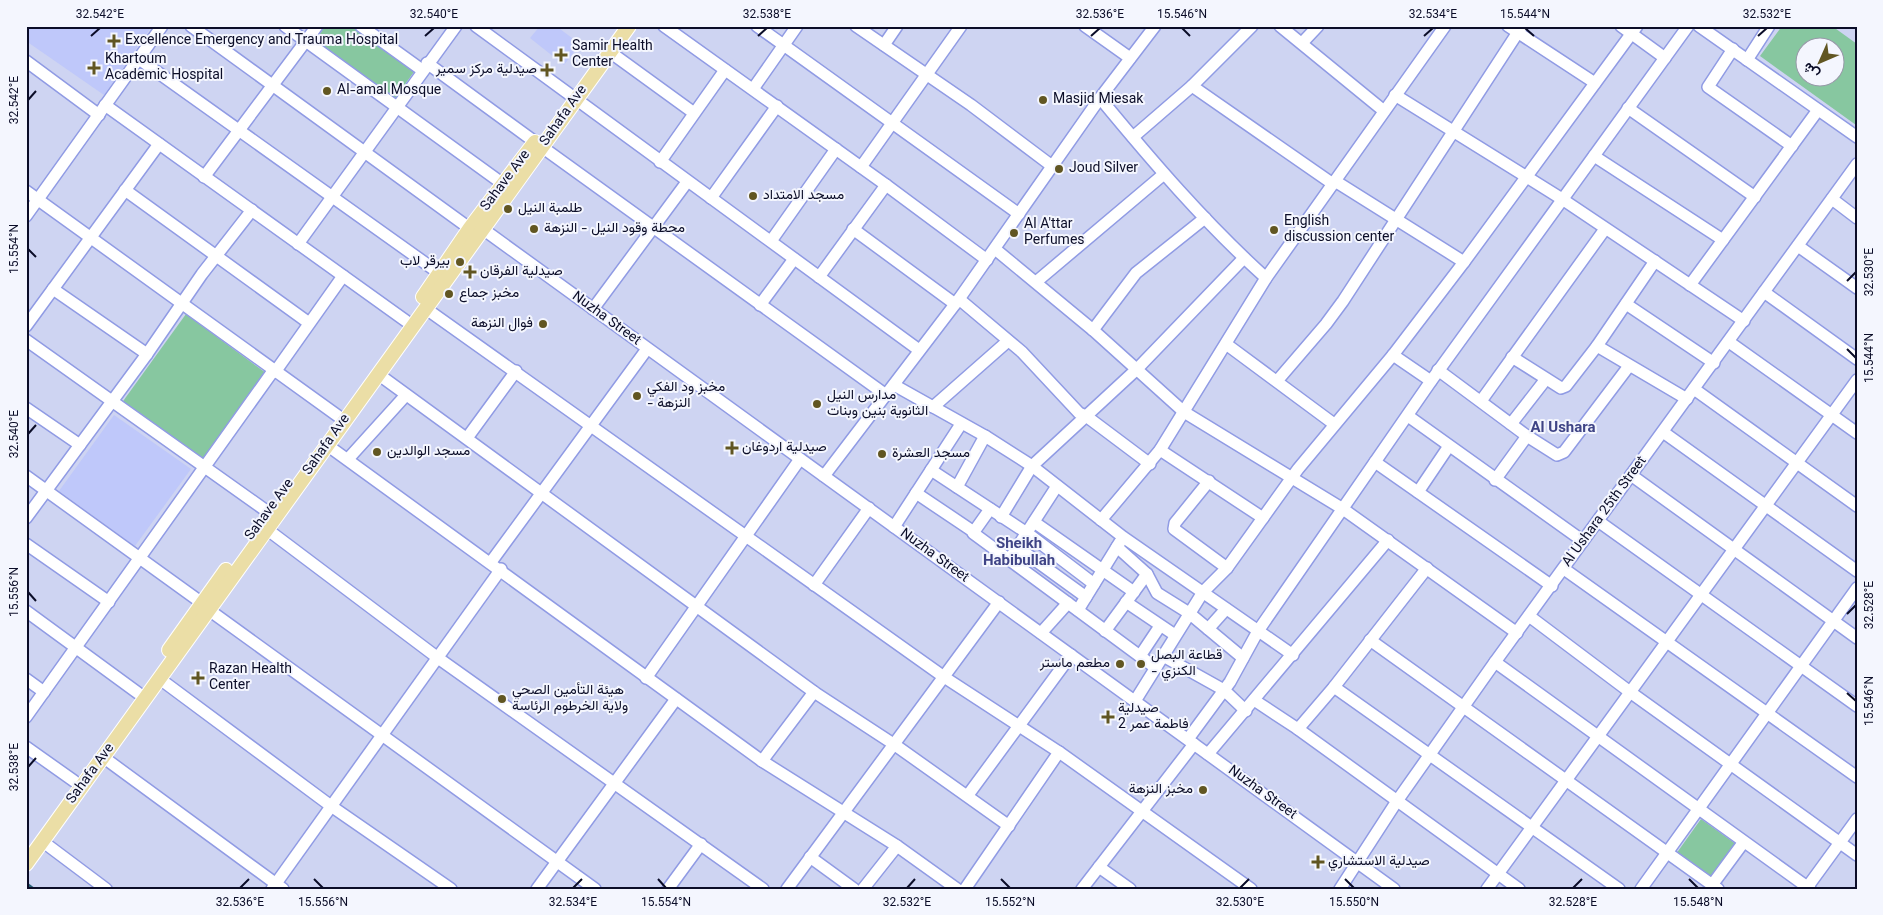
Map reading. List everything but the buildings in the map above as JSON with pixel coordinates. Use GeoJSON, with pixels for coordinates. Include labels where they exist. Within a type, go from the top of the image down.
{"type":"FeatureCollection","features":[{"type":"Feature","properties":{"kind":"main road","name":"Sahave Ave"},"geometry":{"type":"LineString","coordinates":[[27,855],[74,781],[263,527],[338,416],[440,274],[477,229],[503,184],[539,144],[619,26]]}},
{"type":"Feature","properties":{"kind":"main road","name":"Sahafa Ave"},"geometry":{"type":"LineString","coordinates":[[572,96],[610,52],[629,26]]}},
{"type":"Feature","properties":{"kind":"main road","name":"Sahafa Ave"},"geometry":{"type":"LineString","coordinates":[[272,514],[327,444],[378,374],[425,308],[477,229],[539,144]]}},
{"type":"Feature","properties":{"kind":"main road","name":"Sahafa Ave"},"geometry":{"type":"LineString","coordinates":[[27,855],[42,841],[160,679],[205,606]]}},
{"type":"Feature","properties":{"kind":"street"},"geometry":{"type":"LineString","coordinates":[[26,216],[162,26]]}},
{"type":"Feature","properties":{"kind":"street","name":"Nuzha Street"},"geometry":{"type":"LineString","coordinates":[[191,26],[364,151],[593,309],[1394,889]]}},
{"type":"Feature","properties":{"kind":"street"},"geometry":{"type":"LineString","coordinates":[[285,26],[503,184]]}},
{"type":"Feature","properties":{"kind":"street"},"geometry":{"type":"LineString","coordinates":[[204,177],[307,42],[317,26]]}},
{"type":"Feature","properties":{"kind":"street"},"geometry":{"type":"LineString","coordinates":[[361,26],[539,144],[886,395]]}},
{"type":"Feature","properties":{"kind":"street"},"geometry":{"type":"LineString","coordinates":[[298,244],[424,66],[456,26]]}},
{"type":"Feature","properties":{"kind":"street"},"geometry":{"type":"LineString","coordinates":[[476,26],[687,182],[920,350]]}},
{"type":"Feature","properties":{"kind":"street"},"geometry":{"type":"LineString","coordinates":[[664,26],[861,166],[987,260]]}},
{"type":"Feature","properties":{"kind":"street"},"geometry":{"type":"LineString","coordinates":[[757,26],[1019,214]]}},
{"type":"Feature","properties":{"kind":"street"},"geometry":{"type":"LineString","coordinates":[[753,89],[797,26]]}},
{"type":"Feature","properties":{"kind":"street"},"geometry":{"type":"LineString","coordinates":[[856,26],[927,74],[1052,166]]}},
{"type":"Feature","properties":{"kind":"street"},"geometry":{"type":"LineString","coordinates":[[884,45],[898,26]]}},
{"type":"Feature","properties":{"kind":"street"},"geometry":{"type":"LineString","coordinates":[[861,166],[961,26]]}},
{"type":"Feature","properties":{"kind":"street"},"geometry":{"type":"LineString","coordinates":[[1085,26],[1130,58]]}},
{"type":"Feature","properties":{"kind":"street"},"geometry":{"type":"LineString","coordinates":[[824,476],[957,302],[1100,98],[1155,26]]}},
{"type":"Feature","properties":{"kind":"street"},"geometry":{"type":"LineString","coordinates":[[1132,137],[1192,86],[1252,26]]}},
{"type":"Feature","properties":{"kind":"street"},"geometry":{"type":"LineString","coordinates":[[1280,26],[1384,111]]}},
{"type":"Feature","properties":{"kind":"street"},"geometry":{"type":"LineString","coordinates":[[1302,43],[1318,26]]}},
{"type":"Feature","properties":{"kind":"street"},"geometry":{"type":"LineString","coordinates":[[1101,520],[1160,450],[1266,278],[1445,26]]}},
{"type":"Feature","properties":{"kind":"street"},"geometry":{"type":"LineString","coordinates":[[1621,26],[1634,30],[1665,58]]}},
{"type":"Feature","properties":{"kind":"street"},"geometry":{"type":"LineString","coordinates":[[1082,889],[1191,742],[1258,631],[1438,370],[1688,26]]}},
{"type":"Feature","properties":{"kind":"street"},"geometry":{"type":"LineString","coordinates":[[1699,26],[1857,137]]}},
{"type":"Feature","properties":{"kind":"street"},"geometry":{"type":"LineString","coordinates":[[1748,60],[1769,26]]}},
{"type":"Feature","properties":{"kind":"street"},"geometry":{"type":"LineString","coordinates":[[1277,381],[1330,318],[1454,133],[1516,28],[1595,83]]}},
{"type":"Feature","properties":{"kind":"street"},"geometry":{"type":"LineString","coordinates":[[1135,701],[1174,635],[1203,592],[1227,568],[1292,477],[1392,355],[1464,262],[1634,30]]}},
{"type":"Feature","properties":{"kind":"street"},"geometry":{"type":"LineString","coordinates":[[1733,49],[1708,87],[1792,146]]}},
{"type":"Feature","properties":{"kind":"street"},"geometry":{"type":"LineString","coordinates":[[610,52],[694,113]]}},
{"type":"Feature","properties":{"kind":"street"},"geometry":{"type":"LineString","coordinates":[[139,59],[440,274]]}},
{"type":"Feature","properties":{"kind":"street"},"geometry":{"type":"LineString","coordinates":[[26,61],[159,144],[406,322]]}},
{"type":"Feature","properties":{"kind":"street"},"geometry":{"type":"LineString","coordinates":[[660,162],[725,70]]}},
{"type":"Feature","properties":{"kind":"street"},"geometry":{"type":"LineString","coordinates":[[1192,86],[1334,182],[1464,262]]}},
{"type":"Feature","properties":{"kind":"street"},"geometry":{"type":"LineString","coordinates":[[1395,96],[1528,177],[1744,321]]}},
{"type":"Feature","properties":{"kind":"street"},"geometry":{"type":"LineString","coordinates":[[1100,98],[1164,174],[1244,258],[1266,278]]}},
{"type":"Feature","properties":{"kind":"street"},"geometry":{"type":"LineString","coordinates":[[711,198],[776,106]]}},
{"type":"Feature","properties":{"kind":"street"},"geometry":{"type":"LineString","coordinates":[[1628,108],[1755,197]]}},
{"type":"Feature","properties":{"kind":"street"},"geometry":{"type":"LineString","coordinates":[[1690,285],[1818,110]]}},
{"type":"Feature","properties":{"kind":"street"},"geometry":{"type":"LineString","coordinates":[[26,326],[159,144]]}},
{"type":"Feature","properties":{"kind":"street"},"geometry":{"type":"LineString","coordinates":[[771,241],[836,149]]}},
{"type":"Feature","properties":{"kind":"street"},"geometry":{"type":"LineString","coordinates":[[1594,156],[1723,240]]}},
{"type":"Feature","properties":{"kind":"street","name":"Al Ushara 25th Street"},"geometry":{"type":"LineString","coordinates":[[1340,889],[1397,800],[1495,662],[1857,164]]}},
{"type":"Feature","properties":{"kind":"street"},"geometry":{"type":"LineString","coordinates":[[1036,282],[1164,174]]}},
{"type":"Feature","properties":{"kind":"street"},"geometry":{"type":"LineString","coordinates":[[593,309],[687,182]]}},
{"type":"Feature","properties":{"kind":"street"},"geometry":{"type":"LineString","coordinates":[[819,277],[886,185]]}},
{"type":"Feature","properties":{"kind":"street"},"geometry":{"type":"LineString","coordinates":[[125,190],[310,323]]}},
{"type":"Feature","properties":{"kind":"street"},"geometry":{"type":"LineString","coordinates":[[26,191],[338,416]]}},
{"type":"Feature","properties":{"kind":"street"},"geometry":{"type":"LineString","coordinates":[[1832,199],[1857,218]]}},
{"type":"Feature","properties":{"kind":"street"},"geometry":{"type":"LineString","coordinates":[[26,518],[147,354],[202,274],[218,256],[252,210]]}},
{"type":"Feature","properties":{"kind":"street"},"geometry":{"type":"LineString","coordinates":[[1093,330],[1136,273],[1205,218]]}},
{"type":"Feature","properties":{"kind":"street"},"geometry":{"type":"LineString","coordinates":[[853,229],[957,302],[1022,352],[1079,413],[1086,416],[1150,464]]}},
{"type":"Feature","properties":{"kind":"street"},"geometry":{"type":"LineString","coordinates":[[1481,401],[1605,229]]}},
{"type":"Feature","properties":{"kind":"street"},"geometry":{"type":"LineString","coordinates":[[1798,246],[1857,288]]}},
{"type":"Feature","properties":{"kind":"street"},"geometry":{"type":"LineString","coordinates":[[995,249],[1093,330],[1184,412],[1343,509],[1517,633]]}},
{"type":"Feature","properties":{"kind":"street"},"geometry":{"type":"LineString","coordinates":[[760,305],[794,258]]}},
{"type":"Feature","properties":{"kind":"street"},"geometry":{"type":"LineString","coordinates":[[1001,517],[1032,466],[1137,368],[1244,258]]}},
{"type":"Feature","properties":{"kind":"street"},"geometry":{"type":"LineString","coordinates":[[1512,357],[1546,379],[1564,387],[1597,346],[1655,261]]}},
{"type":"Feature","properties":{"kind":"street"},"geometry":{"type":"LineString","coordinates":[[26,717],[109,602],[203,466],[343,276]]}},
{"type":"Feature","properties":{"kind":"street"},"geometry":{"type":"LineString","coordinates":[[54,289],[147,354]]}},
{"type":"Feature","properties":{"kind":"street"},"geometry":{"type":"LineString","coordinates":[[1764,292],[1857,359]]}},
{"type":"Feature","properties":{"kind":"street"},"geometry":{"type":"LineString","coordinates":[[1626,304],[1714,363]]}},
{"type":"Feature","properties":{"kind":"street"},"geometry":{"type":"LineString","coordinates":[[425,308],[944,677],[1059,752],[1251,889]]}},
{"type":"Feature","properties":{"kind":"street"},"geometry":{"type":"LineString","coordinates":[[26,340],[272,514]]}},
{"type":"Feature","properties":{"kind":"street"},"geometry":{"type":"LineString","coordinates":[[933,407],[1008,341]]}},
{"type":"Feature","properties":{"kind":"street"},"geometry":{"type":"LineString","coordinates":[[1729,342],[1857,433]]}},
{"type":"Feature","properties":{"kind":"street"},"geometry":{"type":"LineString","coordinates":[[1226,344],[1334,424]]}},
{"type":"Feature","properties":{"kind":"street"},"geometry":{"type":"LineString","coordinates":[[1597,346],[1687,399]]}},
{"type":"Feature","properties":{"kind":"street"},"geometry":{"type":"LineString","coordinates":[[491,562],[648,349]]}},
{"type":"Feature","properties":{"kind":"street"},"geometry":{"type":"LineString","coordinates":[[1392,355],[1431,381]]}},
{"type":"Feature","properties":{"kind":"street"},"geometry":{"type":"LineString","coordinates":[[1438,370],[1527,436],[1552,453],[1561,455],[1629,366]]}},
{"type":"Feature","properties":{"kind":"street"},"geometry":{"type":"LineString","coordinates":[[467,438],[516,371]]}},
{"type":"Feature","properties":{"kind":"street"},"geometry":{"type":"LineString","coordinates":[[378,374],[814,692],[895,744],[1009,826]]}},
{"type":"Feature","properties":{"kind":"street"},"geometry":{"type":"LineString","coordinates":[[1511,424],[1546,379]]}},
{"type":"Feature","properties":{"kind":"street"},"geometry":{"type":"LineString","coordinates":[[1487,889],[1857,380]]}},
{"type":"Feature","properties":{"kind":"street"},"geometry":{"type":"LineString","coordinates":[[894,385],[961,424],[986,436],[1032,466],[1058,486],[1101,520],[1147,574],[1157,593],[1189,613],[1243,658]]}},
{"type":"Feature","properties":{"kind":"street"},"geometry":{"type":"LineString","coordinates":[[1694,389],[1857,506]]}},
{"type":"Feature","properties":{"kind":"street"},"geometry":{"type":"LineString","coordinates":[[348,459],[406,395]]}},
{"type":"Feature","properties":{"kind":"street"},"geometry":{"type":"LineString","coordinates":[[26,408],[80,445]]}},
{"type":"Feature","properties":{"kind":"street"},"geometry":{"type":"LineString","coordinates":[[1408,416],[1495,480],[1583,541]]}},
{"type":"Feature","properties":{"kind":"street"},"geometry":{"type":"LineString","coordinates":[[894,527],[961,424]]}},
{"type":"Feature","properties":{"kind":"street"},"geometry":{"type":"LineString","coordinates":[[1663,432],[1857,571]]}},
{"type":"Feature","properties":{"kind":"street"},"geometry":{"type":"LineString","coordinates":[[956,487],[986,436]]}},
{"type":"Feature","properties":{"kind":"street"},"geometry":{"type":"LineString","coordinates":[[1495,480],[1527,436]]}},
{"type":"Feature","properties":{"kind":"street"},"geometry":{"type":"LineString","coordinates":[[327,444],[762,761],[897,846],[957,889]]}},
{"type":"Feature","properties":{"kind":"street"},"geometry":{"type":"LineString","coordinates":[[1418,492],[1449,446]]}},
{"type":"Feature","properties":{"kind":"street"},"geometry":{"type":"LineString","coordinates":[[1160,450],[1263,518]]}},
{"type":"Feature","properties":{"kind":"street"},"geometry":{"type":"LineString","coordinates":[[646,678],[800,459]]}},
{"type":"Feature","properties":{"kind":"street"},"geometry":{"type":"LineString","coordinates":[[1375,462],[1552,586]]}},
{"type":"Feature","properties":{"kind":"street"},"geometry":{"type":"LineString","coordinates":[[931,470],[1026,533],[1094,584]]}},
{"type":"Feature","properties":{"kind":"street"},"geometry":{"type":"LineString","coordinates":[[1632,475],[1857,638]]}},
{"type":"Feature","properties":{"kind":"street"},"geometry":{"type":"LineString","coordinates":[[26,476],[595,889]]}},
{"type":"Feature","properties":{"kind":"street"},"geometry":{"type":"LineString","coordinates":[[1209,481],[1175,523],[1174,529],[1227,568]]}},
{"type":"Feature","properties":{"kind":"street"},"geometry":{"type":"LineString","coordinates":[[1009,560],[1058,486]]}},
{"type":"Feature","properties":{"kind":"street"},"geometry":{"type":"LineString","coordinates":[[916,493],[974,532],[1156,668]]}},
{"type":"Feature","properties":{"kind":"street"},"geometry":{"type":"LineString","coordinates":[[814,585],[869,508]]}},
{"type":"Feature","properties":{"kind":"street"},"geometry":{"type":"LineString","coordinates":[[974,532],[990,509]]}},
{"type":"Feature","properties":{"kind":"street"},"geometry":{"type":"LineString","coordinates":[[1598,521],[1857,706]]}},
{"type":"Feature","properties":{"kind":"street"},"geometry":{"type":"LineString","coordinates":[[1034,522],[1134,592]]}},
{"type":"Feature","properties":{"kind":"street"},"geometry":{"type":"LineString","coordinates":[[263,527],[438,658],[763,889]]}},
{"type":"Feature","properties":{"kind":"street"},"geometry":{"type":"LineString","coordinates":[[1028,574],[1056,537]]}},
{"type":"Feature","properties":{"kind":"street"},"geometry":{"type":"LineString","coordinates":[[1208,754],[1293,656],[1388,540]]}},
{"type":"Feature","properties":{"kind":"street"},"geometry":{"type":"LineString","coordinates":[[1078,610],[1120,542]]}},
{"type":"Feature","properties":{"kind":"street"},"geometry":{"type":"LineString","coordinates":[[1120,542],[1203,592],[1293,656]]}},
{"type":"Feature","properties":{"kind":"street"},"geometry":{"type":"LineString","coordinates":[[26,544],[109,602]]}},
{"type":"Feature","properties":{"kind":"street"},"geometry":{"type":"LineString","coordinates":[[1017,547],[1086,597]]}},
{"type":"Feature","properties":{"kind":"street"},"geometry":{"type":"LineString","coordinates":[[1298,729],[1334,687],[1427,568]]}},
{"type":"Feature","properties":{"kind":"street"},"geometry":{"type":"LineString","coordinates":[[103,756],[277,887],[331,806],[501,569]]}},
{"type":"Feature","properties":{"kind":"street"},"geometry":{"type":"LineString","coordinates":[[1564,569],[1857,777]]}},
{"type":"Feature","properties":{"kind":"street"},"geometry":{"type":"LineString","coordinates":[[1105,631],[1147,574]]}},
{"type":"Feature","properties":{"kind":"street"},"geometry":{"type":"LineString","coordinates":[[1641,889],[1857,588]]}},
{"type":"Feature","properties":{"kind":"street"},"geometry":{"type":"LineString","coordinates":[[787,889],[842,812],[895,744],[999,602]]}},
{"type":"Feature","properties":{"kind":"street"},"geometry":{"type":"LineString","coordinates":[[1126,602],[1174,635]]}},
{"type":"Feature","properties":{"kind":"street"},"geometry":{"type":"LineString","coordinates":[[1041,633],[1068,603]]}},
{"type":"Feature","properties":{"kind":"street"},"geometry":{"type":"LineString","coordinates":[[1208,629],[1226,609]]}},
{"type":"Feature","properties":{"kind":"street"},"geometry":{"type":"LineString","coordinates":[[26,611],[138,693]]}},
{"type":"Feature","properties":{"kind":"street"},"geometry":{"type":"LineString","coordinates":[[1529,616],[1630,692],[1857,855]]}},
{"type":"Feature","properties":{"kind":"street"},"geometry":{"type":"LineString","coordinates":[[1140,656],[1160,626]]}},
{"type":"Feature","properties":{"kind":"street"},"geometry":{"type":"LineString","coordinates":[[1370,640],[1715,887],[1744,843]]}},
{"type":"Feature","properties":{"kind":"street"},"geometry":{"type":"LineString","coordinates":[[968,795],[1018,724],[1071,655]]}},
{"type":"Feature","properties":{"kind":"street"},"geometry":{"type":"LineString","coordinates":[[1163,656],[1224,690],[1246,711]]}},
{"type":"Feature","properties":{"kind":"street"},"geometry":{"type":"LineString","coordinates":[[1495,662],[1807,888],[1857,819]]}},
{"type":"Feature","properties":{"kind":"street"},"geometry":{"type":"LineString","coordinates":[[26,679],[44,692]]}},
{"type":"Feature","properties":{"kind":"street"},"geometry":{"type":"LineString","coordinates":[[160,679],[331,806],[451,889]]}},
{"type":"Feature","properties":{"kind":"street"},"geometry":{"type":"LineString","coordinates":[[1334,687],[1619,889]]}},
{"type":"Feature","properties":{"kind":"street"},"geometry":{"type":"LineString","coordinates":[[762,761],[814,692]]}},
{"type":"Feature","properties":{"kind":"street"},"geometry":{"type":"LineString","coordinates":[[537,889],[676,700]]}},
{"type":"Feature","properties":{"kind":"street"},"geometry":{"type":"LineString","coordinates":[[1254,700],[1298,729],[1519,889]]}},
{"type":"Feature","properties":{"kind":"street"},"geometry":{"type":"LineString","coordinates":[[26,747],[74,781]]}},
{"type":"Feature","properties":{"kind":"street"},"geometry":{"type":"LineString","coordinates":[[965,889],[1059,752]]}},
{"type":"Feature","properties":{"kind":"street"},"geometry":{"type":"LineString","coordinates":[[42,841],[106,889]]}},
{"type":"Feature","properties":{"kind":"street"},"geometry":{"type":"LineString","coordinates":[[668,889],[701,844]]}},
{"type":"Feature","properties":{"kind":"street"},"geometry":{"type":"LineString","coordinates":[[863,889],[897,846]]}},
{"type":"Feature","properties":{"kind":"street"},"geometry":{"type":"LineString","coordinates":[[810,857],[854,889]]}},
{"type":"Feature","properties":{"kind":"street"},"geometry":{"type":"LineString","coordinates":[[1099,866],[1130,889]]}},
{"type":"Feature","properties":{"kind":"shaded area","name":"Khartoum Academic Hospital"},"geometry":{"type":"Polygon","coordinates":[[[26,26],[152,26],[104,95],[26,41],[26,26]]]}},
{"type":"Feature","properties":{"kind":"shaded area","name":"Samir Health Center"},"geometry":{"type":"Polygon","coordinates":[[[540,26],[556,26],[580,44],[564,65],[530,38],[540,26]]]}},
{"type":"Feature","properties":{"kind":"shaded area"},"geometry":{"type":"Polygon","coordinates":[[[114,415],[191,469],[135,546],[59,491],[114,415]]]}},
{"type":"Feature","properties":{"kind":"green space"},"geometry":{"type":"Polygon","coordinates":[[[325,26],[357,26],[416,69],[393,101],[313,44],[325,26]]]}},
{"type":"Feature","properties":{"kind":"green space"},"geometry":{"type":"Polygon","coordinates":[[[1782,26],[1832,26],[1857,44],[1856,125],[1805,88],[1846,88],[1846,38],[1796,38],[1796,82],[1760,56],[1782,26]]]}},
{"type":"Feature","properties":{"kind":"green space"},"geometry":{"type":"Polygon","coordinates":[[[186,314],[266,373],[203,463],[121,404],[186,314]]]}},
{"type":"Feature","properties":{"kind":"green space"},"geometry":{"type":"Polygon","coordinates":[[[1701,819],[1736,844],[1711,879],[1676,854],[1701,819]]]}},
{"type":"Feature","properties":{"kind":"waterway"},"geometry":{"type":"LineString","coordinates":[[26,883],[34,889]]}},
{"type":"Feature","properties":{"kind":"place","name":"Excellence Emergency and Trauma Hospital"},"geometry":{"type":"Point","coordinates":[114,41]}},
{"type":"Feature","properties":{"kind":"place","name":"Samir Health Center"},"geometry":{"type":"Point","coordinates":[561,55]}},
{"type":"Feature","properties":{"kind":"place","name":"Khartoum Academic Hospital"},"geometry":{"type":"Point","coordinates":[94,68]}},
{"type":"Feature","properties":{"kind":"place","name":"صيدلية مركز سمير"},"geometry":{"type":"Point","coordinates":[547,70]}},
{"type":"Feature","properties":{"kind":"place","name":"Al-amal Mosque"},"geometry":{"type":"Point","coordinates":[327,91]}},
{"type":"Feature","properties":{"kind":"place","name":"Masjid Miesak"},"geometry":{"type":"Point","coordinates":[1043,100]}},
{"type":"Feature","properties":{"kind":"place","name":"Joud Silver"},"geometry":{"type":"Point","coordinates":[1059,169]}},
{"type":"Feature","properties":{"kind":"place","name":"مسجد الامتداد"},"geometry":{"type":"Point","coordinates":[753,196]}},
{"type":"Feature","properties":{"kind":"place","name":"طلمبة النيل"},"geometry":{"type":"Point","coordinates":[508,209]}},
{"type":"Feature","properties":{"kind":"place","name":"محطة وقود النيل - النزهة"},"geometry":{"type":"Point","coordinates":[534,229]}},
{"type":"Feature","properties":{"kind":"place","name":"English discussion center"},"geometry":{"type":"Point","coordinates":[1274,230]}},
{"type":"Feature","properties":{"kind":"place","name":"Al A'ttar Perfumes"},"geometry":{"type":"Point","coordinates":[1014,233]}},
{"type":"Feature","properties":{"kind":"place","name":"بيرقر لاب"},"geometry":{"type":"Point","coordinates":[460,262]}},
{"type":"Feature","properties":{"kind":"place","name":"صيدلية الفرقان"},"geometry":{"type":"Point","coordinates":[470,272]}},
{"type":"Feature","properties":{"kind":"place","name":"مخبز جماع"},"geometry":{"type":"Point","coordinates":[449,294]}},
{"type":"Feature","properties":{"kind":"place","name":"فوال النزهة"},"geometry":{"type":"Point","coordinates":[543,324]}},
{"type":"Feature","properties":{"kind":"place","name":"مخبز ود الفكي - النزهة"},"geometry":{"type":"Point","coordinates":[637,396]}},
{"type":"Feature","properties":{"kind":"place","name":"مدارس النيل الثانوية بنين وبنات"},"geometry":{"type":"Point","coordinates":[817,404]}},
{"type":"Feature","properties":{"kind":"place","name":"صيدلية اردوغان"},"geometry":{"type":"Point","coordinates":[732,448]}},
{"type":"Feature","properties":{"kind":"place","name":"مسجد الوالدين"},"geometry":{"type":"Point","coordinates":[377,452]}},
{"type":"Feature","properties":{"kind":"place","name":"مسجد العشرة"},"geometry":{"type":"Point","coordinates":[882,454]}},
{"type":"Feature","properties":{"kind":"place","name":"مطعم ماستر"},"geometry":{"type":"Point","coordinates":[1120,664]}},
{"type":"Feature","properties":{"kind":"place","name":"قطاعة البصل - الكنزي"},"geometry":{"type":"Point","coordinates":[1141,664]}},
{"type":"Feature","properties":{"kind":"place","name":"Razan Health Center"},"geometry":{"type":"Point","coordinates":[198,678]}},
{"type":"Feature","properties":{"kind":"place","name":"هيئة التأمين الصحي ولاية الخرطوم الرئاسة"},"geometry":{"type":"Point","coordinates":[502,699]}},
{"type":"Feature","properties":{"kind":"place","name":"صيدلية فاطمة عمر 2"},"geometry":{"type":"Point","coordinates":[1108,717]}},
{"type":"Feature","properties":{"kind":"place","name":"مخبز النزهة"},"geometry":{"type":"Point","coordinates":[1203,790]}},
{"type":"Feature","properties":{"kind":"place","name":"صيدلية الاستشاري"},"geometry":{"type":"Point","coordinates":[1318,862]}},
{"type":"Feature","properties":{"kind":"district","name":"Al Ushara"},"geometry":{"type":"Point","coordinates":[1563,428]}},
{"type":"Feature","properties":{"kind":"district","name":"Sheikh Habibullah"},"geometry":{"type":"Point","coordinates":[1019,552]}}]}
